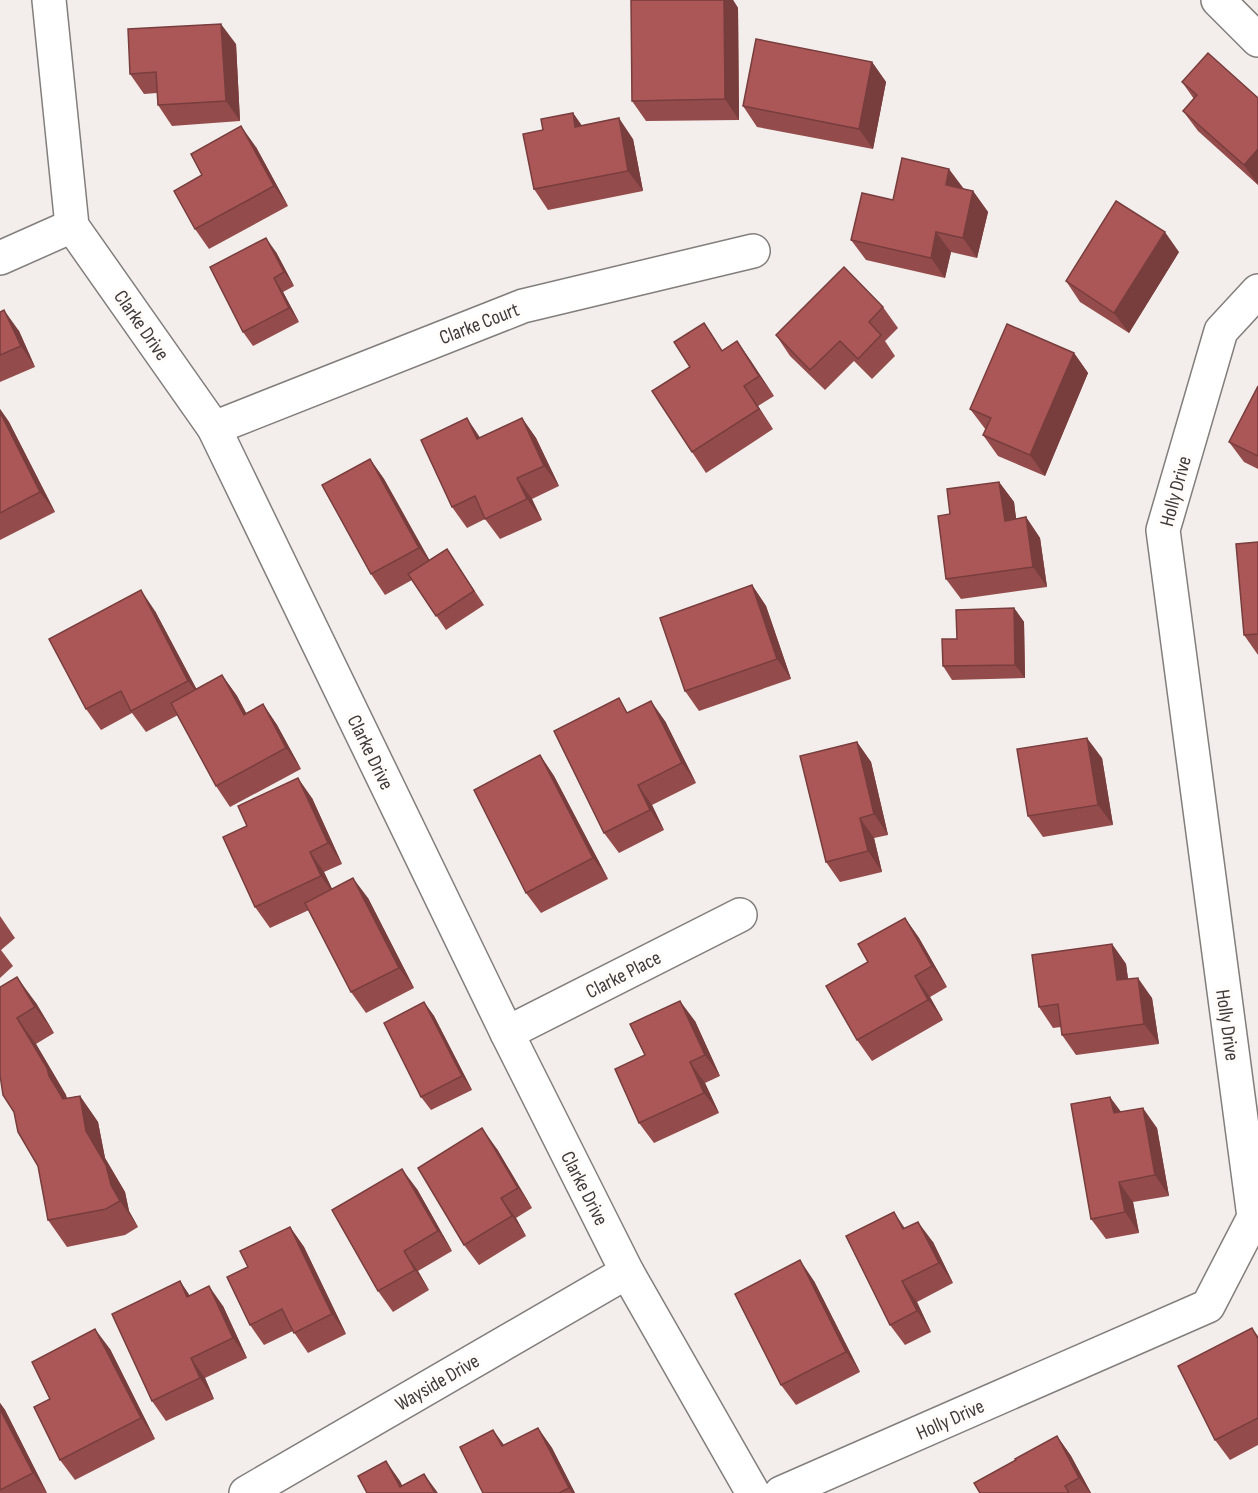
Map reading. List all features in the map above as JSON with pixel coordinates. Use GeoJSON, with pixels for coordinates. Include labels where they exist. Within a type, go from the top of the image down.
{"type":"FeatureCollection","features":[{"type":"Feature","properties":{"kind":"street","name":"Clarke Drive"},"geometry":{"type":"LineString","coordinates":[[49,0],[72,226],[214,428],[507,1033],[627,1272],[753,1493]]}},
{"type":"Feature","properties":{"kind":"street"},"geometry":{"type":"LineString","coordinates":[[1218,0],[1253,36]]}},
{"type":"Feature","properties":{"kind":"street"},"geometry":{"type":"LineString","coordinates":[[0,258],[72,226]]}},
{"type":"Feature","properties":{"kind":"street","name":"Clarke Court"},"geometry":{"type":"LineString","coordinates":[[214,428],[523,306],[753,250]]}},
{"type":"Feature","properties":{"kind":"street","name":"Holly Drive"},"geometry":{"type":"LineString","coordinates":[[781,1493],[1208,1306],[1254,1217],[1163,530],[1221,331],[1258,291]]}},
{"type":"Feature","properties":{"kind":"street","name":"Clarke Place"},"geometry":{"type":"LineString","coordinates":[[507,1033],[740,915]]}},
{"type":"Feature","properties":{"kind":"street","name":"Wayside Drive"},"geometry":{"type":"LineString","coordinates":[[246,1493],[627,1272]]}},
{"type":"Feature","properties":{"kind":"building"},"geometry":{"type":"Polygon","coordinates":[[[631,0],[724,0],[725,99],[632,101],[631,0]]]}},
{"type":"Feature","properties":{"kind":"building"},"geometry":{"type":"Polygon","coordinates":[[[221,24],[226,101],[158,105],[156,72],[130,74],[128,29],[221,24]]]}},
{"type":"Feature","properties":{"kind":"building"},"geometry":{"type":"Polygon","coordinates":[[[756,39],[872,62],[859,129],[743,106],[756,39]]]}},
{"type":"Feature","properties":{"kind":"building"},"geometry":{"type":"Polygon","coordinates":[[[1208,53],[1258,98],[1258,149],[1244,165],[1183,111],[1197,95],[1182,82],[1208,53]]]}},
{"type":"Feature","properties":{"kind":"building"},"geometry":{"type":"Polygon","coordinates":[[[573,113],[575,127],[619,118],[628,171],[534,189],[523,134],[543,130],[541,119],[573,113]]]}},
{"type":"Feature","properties":{"kind":"building"},"geometry":{"type":"Polygon","coordinates":[[[241,126],[274,186],[195,229],[174,191],[202,175],[191,154],[241,126]]]}},
{"type":"Feature","properties":{"kind":"building"},"geometry":{"type":"Polygon","coordinates":[[[902,158],[949,169],[946,185],[973,191],[963,238],[936,232],[931,258],[851,240],[862,193],[893,200],[902,158]]]}},
{"type":"Feature","properties":{"kind":"building"},"geometry":{"type":"Polygon","coordinates":[[[1116,201],[1165,232],[1114,313],[1066,281],[1116,201]]]}},
{"type":"Feature","properties":{"kind":"building"},"geometry":{"type":"Polygon","coordinates":[[[266,238],[284,272],[274,278],[289,308],[243,332],[210,267],[266,238]]]}},
{"type":"Feature","properties":{"kind":"building"},"geometry":{"type":"Polygon","coordinates":[[[844,267],[883,307],[869,322],[881,335],[858,359],[840,341],[810,370],[776,335],[844,267]]]}},
{"type":"Feature","properties":{"kind":"building"},"geometry":{"type":"Polygon","coordinates":[[[4,310],[21,346],[0,355],[0,312],[4,310]]]}},
{"type":"Feature","properties":{"kind":"building"},"geometry":{"type":"Polygon","coordinates":[[[704,323],[722,351],[737,341],[759,376],[744,386],[759,409],[692,452],[652,391],[690,367],[674,342],[704,323]]]}},
{"type":"Feature","properties":{"kind":"building"},"geometry":{"type":"Polygon","coordinates":[[[1007,324],[1074,353],[1030,455],[983,435],[991,418],[970,409],[1007,324]]]}},
{"type":"Feature","properties":{"kind":"building"},"geometry":{"type":"Polygon","coordinates":[[[1258,386],[1258,456],[1229,442],[1258,386]]]}},
{"type":"Feature","properties":{"kind":"building"},"geometry":{"type":"Polygon","coordinates":[[[0,412],[40,492],[0,513],[0,412]]]}},
{"type":"Feature","properties":{"kind":"building"},"geometry":{"type":"Polygon","coordinates":[[[467,418],[477,439],[522,418],[544,466],[517,478],[527,499],[485,519],[475,496],[452,507],[421,440],[467,418]]]}},
{"type":"Feature","properties":{"kind":"building"},"geometry":{"type":"Polygon","coordinates":[[[370,459],[419,548],[371,574],[322,485],[370,459]]]}},
{"type":"Feature","properties":{"kind":"building"},"geometry":{"type":"Polygon","coordinates":[[[999,482],[1005,521],[1026,517],[1033,567],[946,579],[938,516],[950,514],[947,489],[999,482]]]}},
{"type":"Feature","properties":{"kind":"building"},"geometry":{"type":"Polygon","coordinates":[[[1258,542],[1258,634],[1244,635],[1236,544],[1258,542]]]}},
{"type":"Feature","properties":{"kind":"building"},"geometry":{"type":"Polygon","coordinates":[[[447,549],[474,591],[436,616],[408,574],[447,549]]]}},
{"type":"Feature","properties":{"kind":"building"},"geometry":{"type":"Polygon","coordinates":[[[752,585],[777,659],[685,691],[660,618],[752,585]]]}},
{"type":"Feature","properties":{"kind":"building"},"geometry":{"type":"Polygon","coordinates":[[[141,590],[188,681],[131,711],[121,691],[86,709],[49,639],[141,590]]]}},
{"type":"Feature","properties":{"kind":"building"},"geometry":{"type":"Polygon","coordinates":[[[1014,608],[1015,665],[943,666],[942,639],[957,639],[956,610],[1014,608]]]}},
{"type":"Feature","properties":{"kind":"building"},"geometry":{"type":"Polygon","coordinates":[[[222,675],[244,715],[263,704],[286,748],[216,786],[171,703],[222,675]]]}},
{"type":"Feature","properties":{"kind":"building"},"geometry":{"type":"Polygon","coordinates":[[[619,698],[627,713],[651,701],[682,763],[638,785],[650,810],[604,833],[554,731],[619,698]]]}},
{"type":"Feature","properties":{"kind":"building"},"geometry":{"type":"Polygon","coordinates":[[[1087,738],[1098,805],[1028,816],[1017,749],[1087,738]]]}},
{"type":"Feature","properties":{"kind":"building"},"geometry":{"type":"Polygon","coordinates":[[[857,742],[874,814],[860,818],[868,851],[826,862],[800,756],[857,742]]]}},
{"type":"Feature","properties":{"kind":"building"},"geometry":{"type":"Polygon","coordinates":[[[540,755],[593,858],[526,893],[474,790],[540,755]]]}},
{"type":"Feature","properties":{"kind":"building"},"geometry":{"type":"Polygon","coordinates":[[[298,778],[328,843],[310,852],[321,876],[255,907],[223,837],[247,826],[238,806],[298,778]]]}},
{"type":"Feature","properties":{"kind":"building"},"geometry":{"type":"Polygon","coordinates":[[[353,878],[399,968],[351,992],[305,903],[353,878]]]}},
{"type":"Feature","properties":{"kind":"building"},"geometry":{"type":"Polygon","coordinates":[[[905,918],[932,966],[915,976],[928,1000],[857,1040],[826,986],[868,962],[858,944],[905,918]]]}},
{"type":"Feature","properties":{"kind":"building"},"geometry":{"type":"Polygon","coordinates":[[[1112,944],[1117,980],[1138,978],[1144,1024],[1062,1035],[1058,1004],[1039,1007],[1032,955],[1112,944]]]}},
{"type":"Feature","properties":{"kind":"building"},"geometry":{"type":"Polygon","coordinates":[[[17,977],[35,1007],[17,1018],[63,1099],[80,1096],[86,1131],[106,1165],[111,1185],[120,1201],[106,1209],[48,1220],[38,1166],[18,1132],[14,1112],[3,1095],[0,1075],[0,987],[17,977]]]}},
{"type":"Feature","properties":{"kind":"building"},"geometry":{"type":"Polygon","coordinates":[[[680,1001],[705,1055],[690,1062],[704,1093],[639,1123],[615,1069],[645,1055],[630,1024],[680,1001]]]}},
{"type":"Feature","properties":{"kind":"building"},"geometry":{"type":"Polygon","coordinates":[[[424,1002],[462,1076],[421,1097],[384,1023],[424,1002]]]}},
{"type":"Feature","properties":{"kind":"building"},"geometry":{"type":"Polygon","coordinates":[[[1110,1097],[1114,1113],[1143,1108],[1155,1175],[1119,1182],[1125,1212],[1091,1219],[1071,1104],[1110,1097]]]}},
{"type":"Feature","properties":{"kind":"building"},"geometry":{"type":"Polygon","coordinates":[[[482,1128],[518,1188],[501,1198],[512,1216],[464,1245],[418,1168],[482,1128]]]}},
{"type":"Feature","properties":{"kind":"building"},"geometry":{"type":"Polygon","coordinates":[[[402,1169],[438,1231],[404,1251],[415,1270],[378,1291],[332,1210],[402,1169]]]}},
{"type":"Feature","properties":{"kind":"building"},"geometry":{"type":"Polygon","coordinates":[[[894,1212],[903,1229],[918,1222],[939,1263],[902,1281],[917,1311],[890,1325],[846,1236],[894,1212]]]}},
{"type":"Feature","properties":{"kind":"building"},"geometry":{"type":"Polygon","coordinates":[[[290,1227],[332,1314],[294,1333],[282,1309],[250,1325],[227,1277],[248,1267],[240,1251],[290,1227]]]}},
{"type":"Feature","properties":{"kind":"building"},"geometry":{"type":"Polygon","coordinates":[[[800,1260],[846,1352],[781,1385],[735,1294],[800,1260]]]}},
{"type":"Feature","properties":{"kind":"building"},"geometry":{"type":"Polygon","coordinates":[[[180,1281],[187,1297],[209,1286],[233,1338],[191,1358],[200,1378],[152,1401],[112,1314],[180,1281]]]}},
{"type":"Feature","properties":{"kind":"building"},"geometry":{"type":"Polygon","coordinates":[[[1252,1328],[1258,1339],[1258,1418],[1215,1440],[1178,1366],[1252,1328]]]}},
{"type":"Feature","properties":{"kind":"building"},"geometry":{"type":"Polygon","coordinates":[[[95,1329],[141,1418],[60,1460],[34,1407],[50,1399],[32,1362],[95,1329]]]}},
{"type":"Feature","properties":{"kind":"building"},"geometry":{"type":"Polygon","coordinates":[[[0,1409],[33,1473],[0,1490],[0,1409]]]}},
{"type":"Feature","properties":{"kind":"building"},"geometry":{"type":"Polygon","coordinates":[[[538,1428],[569,1488],[559,1493],[483,1493],[460,1447],[493,1430],[502,1446],[538,1428]]]}},
{"type":"Feature","properties":{"kind":"building"},"geometry":{"type":"Polygon","coordinates":[[[1057,1436],[1079,1478],[1065,1486],[1069,1493],[980,1493],[974,1483],[1057,1436]]]}},
{"type":"Feature","properties":{"kind":"building"},"geometry":{"type":"Polygon","coordinates":[[[386,1461],[400,1487],[424,1474],[435,1493],[367,1493],[358,1476],[386,1461]]]}}]}
